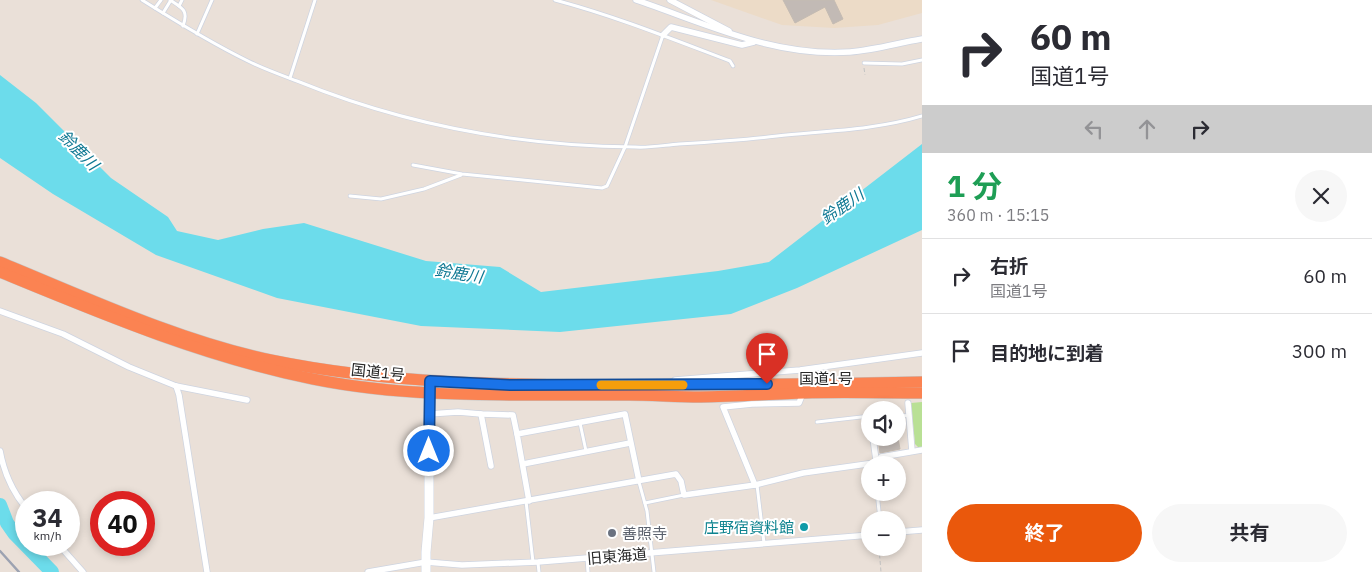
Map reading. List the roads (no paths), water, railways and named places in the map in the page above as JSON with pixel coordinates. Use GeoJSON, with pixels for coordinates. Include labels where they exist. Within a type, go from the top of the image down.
{"type":"FeatureCollection","features":[{"type":"Feature","properties":{"kind":"highway","name":"国道1号"},"geometry":{"type":"LineString","coordinates":[[1,267],[146,321],[232,350],[268,359],[329,370],[430,381],[510,385],[922,382]]}},
{"type":"Feature","properties":{"kind":"highway","name":"国道1号"},"geometry":{"type":"LineString","coordinates":[[1,267],[152,333],[231,359],[313,379],[347,385],[429,393],[501,395],[700,397],[803,393],[922,393]]}},
{"type":"Feature","properties":{"kind":"street"},"geometry":{"type":"LineString","coordinates":[[636,0],[730,35],[773,46],[850,52],[922,39]]}},
{"type":"Feature","properties":{"kind":"street"},"geometry":{"type":"LineString","coordinates":[[670,0],[730,31],[730,35]]}},
{"type":"Feature","properties":{"kind":"street"},"geometry":{"type":"LineString","coordinates":[[663,36],[671,27],[742,45],[756,42]]}},
{"type":"Feature","properties":{"kind":"street"},"geometry":{"type":"LineString","coordinates":[[0,311],[63,334],[129,367],[176,386],[247,400]]}},
{"type":"Feature","properties":{"kind":"street"},"geometry":{"type":"LineString","coordinates":[[620,385],[800,370],[922,353]]}},
{"type":"Feature","properties":{"kind":"street"},"geometry":{"type":"LineString","coordinates":[[426,572],[423,563],[429,518],[430,381]]}},
{"type":"Feature","properties":{"kind":"street"},"geometry":{"type":"LineString","coordinates":[[176,386],[207,572]]}},
{"type":"Feature","properties":{"kind":"street"},"geometry":{"type":"LineString","coordinates":[[756,485],[723,407],[799,403],[803,393]]}},
{"type":"Feature","properties":{"kind":"street"},"geometry":{"type":"LineString","coordinates":[[908,403],[912,451]]}},
{"type":"Feature","properties":{"kind":"street"},"geometry":{"type":"LineString","coordinates":[[429,414],[458,412],[513,415],[528,501]]}},
{"type":"Feature","properties":{"kind":"street"},"geometry":{"type":"LineString","coordinates":[[480,414],[491,466]]}},
{"type":"Feature","properties":{"kind":"street"},"geometry":{"type":"LineString","coordinates":[[517,434],[580,424],[625,414],[639,481]]}},
{"type":"Feature","properties":{"kind":"street"},"geometry":{"type":"LineString","coordinates":[[523,464],[630,443]]}},
{"type":"Feature","properties":{"kind":"street"},"geometry":{"type":"LineString","coordinates":[[886,456],[922,450]]}},
{"type":"Feature","properties":{"kind":"street"},"geometry":{"type":"LineString","coordinates":[[0,451],[3,469],[15,492]]}},
{"type":"Feature","properties":{"kind":"street"},"geometry":{"type":"LineString","coordinates":[[429,518],[676,474],[684,495],[756,485],[803,473],[861,465]]}},
{"type":"Feature","properties":{"kind":"street"},"geometry":{"type":"LineString","coordinates":[[906,531],[922,530]]}},
{"type":"Feature","properties":{"kind":"street","name":"旧東海道"},"geometry":{"type":"LineString","coordinates":[[368,572],[423,563],[462,565],[535,562],[861,536]]}},
{"type":"Feature","properties":{"kind":"street"},"geometry":{"type":"LineString","coordinates":[[69,556],[83,572]]}},
{"type":"Feature","properties":{"kind":"lane"},"geometry":{"type":"LineString","coordinates":[[142,0],[183,26],[249,62],[357,104],[441,126],[481,134],[532,141],[625,147],[738,140],[890,124],[922,116]]}},
{"type":"Feature","properties":{"kind":"lane"},"geometry":{"type":"LineString","coordinates":[[155,8],[161,0]]}},
{"type":"Feature","properties":{"kind":"lane"},"geometry":{"type":"LineString","coordinates":[[163,14],[170,0],[185,11],[187,16],[183,26]]}},
{"type":"Feature","properties":{"kind":"lane"},"geometry":{"type":"LineString","coordinates":[[179,6],[182,0]]}},
{"type":"Feature","properties":{"kind":"lane"},"geometry":{"type":"LineString","coordinates":[[197,34],[212,0]]}},
{"type":"Feature","properties":{"kind":"lane"},"geometry":{"type":"LineString","coordinates":[[290,78],[315,0]]}},
{"type":"Feature","properties":{"kind":"lane"},"geometry":{"type":"LineString","coordinates":[[556,0],[590,9],[663,36],[730,61],[733,66]]}},
{"type":"Feature","properties":{"kind":"lane"},"geometry":{"type":"LineString","coordinates":[[413,165],[462,174],[602,188],[607,186],[625,147],[663,36]]}},
{"type":"Feature","properties":{"kind":"lane"},"geometry":{"type":"LineString","coordinates":[[864,63],[902,64],[922,60]]}},
{"type":"Feature","properties":{"kind":"lane"},"geometry":{"type":"LineString","coordinates":[[350,196],[388,198],[424,189],[462,174]]}},
{"type":"Feature","properties":{"kind":"lane"},"geometry":{"type":"LineString","coordinates":[[817,422],[861,417]]}},
{"type":"Feature","properties":{"kind":"lane"},"geometry":{"type":"LineString","coordinates":[[580,424],[586,452]]}},
{"type":"Feature","properties":{"kind":"lane"},"geometry":{"type":"LineString","coordinates":[[639,481],[645,503],[654,572]]}},
{"type":"Feature","properties":{"kind":"lane"},"geometry":{"type":"LineString","coordinates":[[756,485],[764,544]]}},
{"type":"Feature","properties":{"kind":"lane"},"geometry":{"type":"LineString","coordinates":[[645,503],[684,495]]}},
{"type":"Feature","properties":{"kind":"lane"},"geometry":{"type":"LineString","coordinates":[[528,501],[535,562],[539,572]]}},
{"type":"Feature","properties":{"kind":"lane"},"geometry":{"type":"LineString","coordinates":[[587,558],[588,572]]}},
{"type":"Feature","properties":{"kind":"water","name":"鈴鹿川"},"geometry":{"type":"Polygon","coordinates":[[[0,75],[36,103],[111,178],[168,217],[177,231],[218,240],[263,229],[304,223],[426,261],[500,267],[541,292],[718,271],[769,262],[922,144],[922,230],[797,288],[731,314],[560,332],[421,326],[277,298],[156,255],[53,194],[0,158],[0,75]]]}},
{"type":"Feature","properties":{"kind":"waterway"},"geometry":{"type":"LineString","coordinates":[[0,505],[7,523],[14,533],[52,572]]}},
{"type":"Feature","properties":{"kind":"railway"},"geometry":{"type":"LineString","coordinates":[[0,551],[19,572]]}},
{"type":"Feature","properties":{"kind":"place","name":"庄野宿資料館"},"geometry":{"type":"Point","coordinates":[804,527]}},
{"type":"Feature","properties":{"kind":"place","name":"善照寺"},"geometry":{"type":"Point","coordinates":[612,533]}}]}
